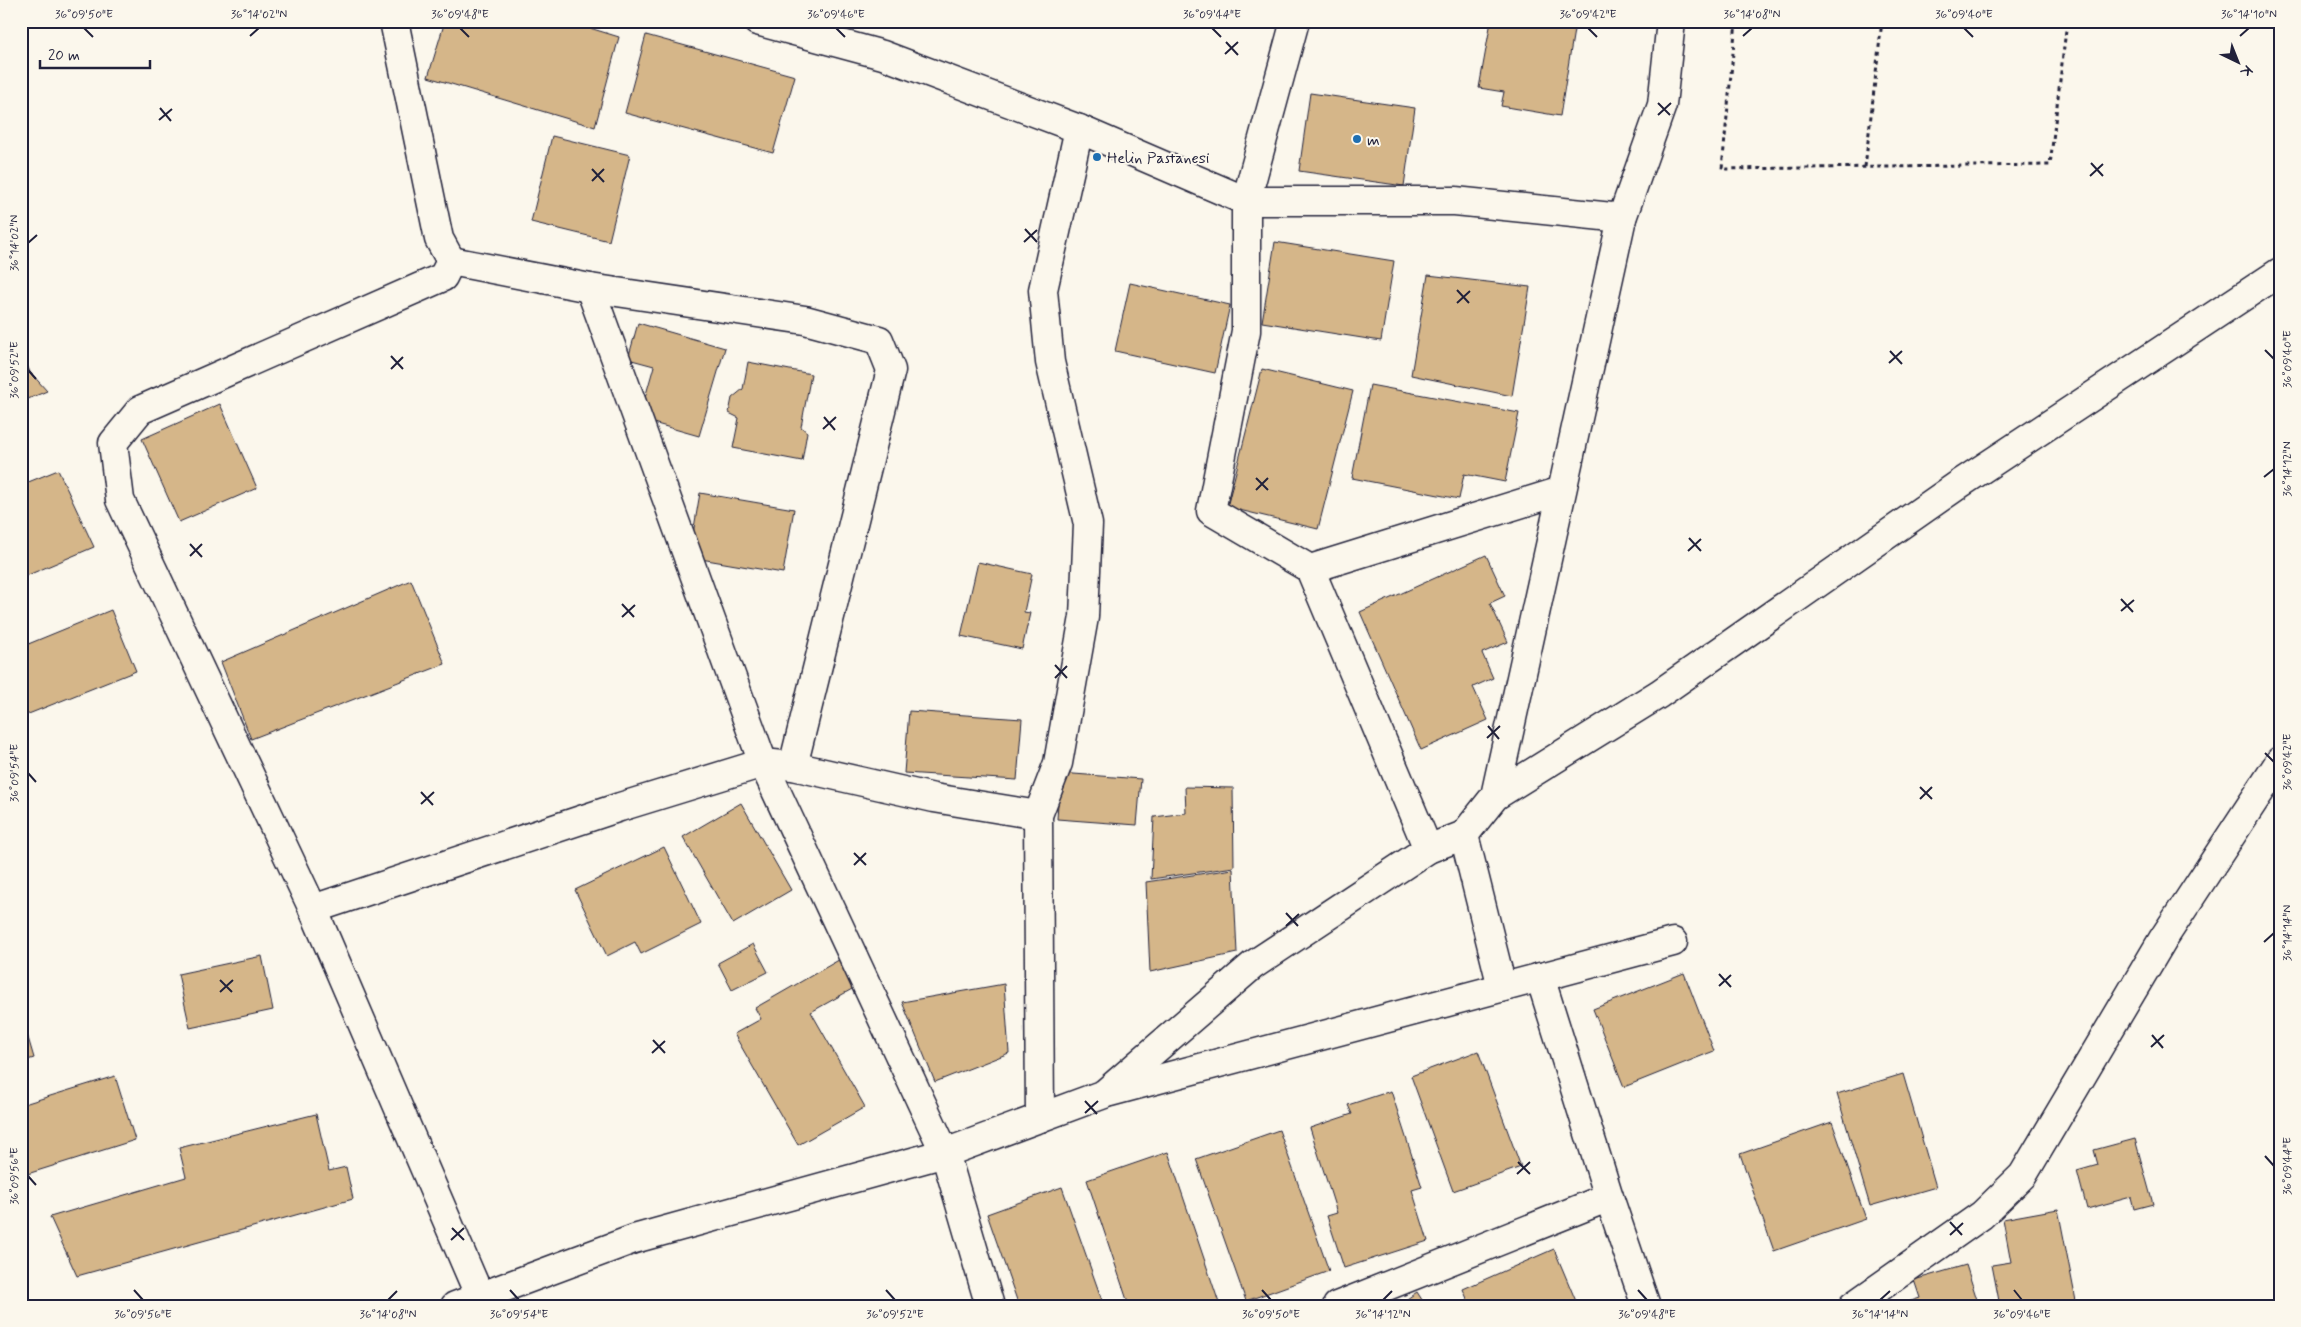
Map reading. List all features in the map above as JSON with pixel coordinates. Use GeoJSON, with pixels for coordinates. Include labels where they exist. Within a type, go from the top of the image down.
{"type":"FeatureCollection","features":[{"type":"Feature","properties":{"kind":"street"},"geometry":{"type":"LineString","coordinates":[[394,21],[439,239],[451,261]]}},
{"type":"Feature","properties":{"kind":"street"},"geometry":{"type":"LineString","coordinates":[[757,21],[883,55],[1079,129],[1246,200],[1455,201],[1622,218]]}},
{"type":"Feature","properties":{"kind":"street"},"geometry":{"type":"LineString","coordinates":[[1295,21],[1246,200],[1246,331],[1211,510],[1310,570],[1428,848]]}},
{"type":"Feature","properties":{"kind":"street"},"geometry":{"type":"LineString","coordinates":[[1495,796],[1622,218],[1662,105],[1671,21]]}},
{"type":"Feature","properties":{"kind":"street"},"geometry":{"type":"LineString","coordinates":[[1040,1118],[1038,815],[1058,763],[1084,618],[1088,524],[1050,362],[1043,290],[1079,129]]}},
{"type":"Feature","properties":{"kind":"street"},"geometry":{"type":"LineString","coordinates":[[451,261],[590,288],[805,320],[879,340],[892,370],[793,766]]}},
{"type":"Feature","properties":{"kind":"street"},"geometry":{"type":"LineString","coordinates":[[451,261],[443,277],[140,410],[113,444],[120,500],[313,910],[480,1297]]}},
{"type":"Feature","properties":{"kind":"street"},"geometry":{"type":"LineString","coordinates":[[1104,1094],[1252,965],[1428,848],[1464,835],[1495,796],[1659,694],[1960,483],[2280,272]]}},
{"type":"Feature","properties":{"kind":"street"},"geometry":{"type":"LineString","coordinates":[[590,288],[763,763],[945,1153],[990,1306]]}},
{"type":"Feature","properties":{"kind":"street"},"geometry":{"type":"LineString","coordinates":[[1310,570],[1561,491]]}},
{"type":"Feature","properties":{"kind":"street"},"geometry":{"type":"LineString","coordinates":[[1853,1306],[1982,1215],[2024,1175],[2163,939],[2280,760]]}},
{"type":"Feature","properties":{"kind":"street"},"geometry":{"type":"LineString","coordinates":[[313,910],[620,807],[763,763],[793,766],[934,798],[1038,815]]}},
{"type":"Feature","properties":{"kind":"street"},"geometry":{"type":"LineString","coordinates":[[1464,835],[1502,987]]}},
{"type":"Feature","properties":{"kind":"street"},"geometry":{"type":"LineString","coordinates":[[454,1306],[480,1297],[513,1296],[634,1239],[945,1153],[1104,1094],[1673,942]]}},
{"type":"Feature","properties":{"kind":"street"},"geometry":{"type":"LineString","coordinates":[[1540,977],[1609,1197],[1646,1306]]}},
{"type":"Feature","properties":{"kind":"street"},"geometry":{"type":"LineString","coordinates":[[1337,1306],[1609,1197]]}},
{"type":"Feature","properties":{"kind":"path"},"geometry":{"type":"LineString","coordinates":[[1736,21],[1722,170],[2050,166],[2066,21]]}},
{"type":"Feature","properties":{"kind":"path"},"geometry":{"type":"LineString","coordinates":[[1865,168],[1882,21]]}},
{"type":"Feature","properties":{"kind":"building"},"geometry":{"type":"Polygon","coordinates":[[[445,21],[567,21],[619,37],[595,127],[428,77],[445,21]]]}},
{"type":"Feature","properties":{"kind":"building"},"geometry":{"type":"Polygon","coordinates":[[[1491,21],[1532,21],[1574,30],[1560,116],[1501,106],[1504,92],[1479,88],[1491,21]]]}},
{"type":"Feature","properties":{"kind":"building"},"geometry":{"type":"Polygon","coordinates":[[[646,35],[795,76],[773,153],[625,113],[646,35]]]}},
{"type":"Feature","properties":{"kind":"building","name":"m"},"geometry":{"type":"Polygon","coordinates":[[[1310,93],[1415,108],[1404,186],[1299,171],[1310,93]]]}},
{"type":"Feature","properties":{"kind":"building"},"geometry":{"type":"Polygon","coordinates":[[[552,136],[630,155],[609,241],[531,222],[552,136]]]}},
{"type":"Feature","properties":{"kind":"building"},"geometry":{"type":"Polygon","coordinates":[[[1275,242],[1394,261],[1381,341],[1262,322],[1275,242]]]}},
{"type":"Feature","properties":{"kind":"building"},"geometry":{"type":"Polygon","coordinates":[[[1428,275],[1530,287],[1512,396],[1411,375],[1428,275]]]}},
{"type":"Feature","properties":{"kind":"building"},"geometry":{"type":"Polygon","coordinates":[[[1130,283],[1230,305],[1215,373],[1115,351],[1130,283]]]}},
{"type":"Feature","properties":{"kind":"building"},"geometry":{"type":"Polygon","coordinates":[[[638,323],[725,348],[699,436],[639,419],[654,366],[628,359],[638,323]]]}},
{"type":"Feature","properties":{"kind":"building"},"geometry":{"type":"Polygon","coordinates":[[[21,352],[30,372],[47,391],[21,402],[21,352]]]}},
{"type":"Feature","properties":{"kind":"building"},"geometry":{"type":"Polygon","coordinates":[[[748,362],[811,374],[801,427],[807,432],[802,461],[733,448],[739,418],[729,413],[732,398],[743,389],[748,362]]]}},
{"type":"Feature","properties":{"kind":"building"},"geometry":{"type":"Polygon","coordinates":[[[1262,369],[1353,391],[1318,529],[1227,507],[1262,369]]]}},
{"type":"Feature","properties":{"kind":"building"},"geometry":{"type":"Polygon","coordinates":[[[1370,385],[1519,413],[1505,482],[1464,474],[1459,499],[1352,478],[1370,385]]]}},
{"type":"Feature","properties":{"kind":"building"},"geometry":{"type":"Polygon","coordinates":[[[220,404],[257,488],[179,522],[142,439],[220,404]]]}},
{"type":"Feature","properties":{"kind":"building"},"geometry":{"type":"Polygon","coordinates":[[[58,470],[94,547],[21,578],[21,485],[58,470]]]}},
{"type":"Feature","properties":{"kind":"building"},"geometry":{"type":"Polygon","coordinates":[[[700,493],[794,509],[783,573],[689,557],[700,493]]]}},
{"type":"Feature","properties":{"kind":"building"},"geometry":{"type":"Polygon","coordinates":[[[1486,555],[1505,596],[1490,603],[1508,642],[1482,653],[1493,678],[1473,687],[1488,720],[1421,750],[1360,612],[1486,555]]]}},
{"type":"Feature","properties":{"kind":"building"},"geometry":{"type":"Polygon","coordinates":[[[978,562],[1032,574],[1024,612],[1030,613],[1022,649],[961,636],[978,562]]]}},
{"type":"Feature","properties":{"kind":"building"},"geometry":{"type":"Polygon","coordinates":[[[411,580],[445,664],[251,739],[221,662],[411,580]]]}},
{"type":"Feature","properties":{"kind":"building"},"geometry":{"type":"Polygon","coordinates":[[[111,610],[136,671],[21,717],[21,647],[111,610]]]}},
{"type":"Feature","properties":{"kind":"building"},"geometry":{"type":"Polygon","coordinates":[[[909,711],[1022,719],[1017,780],[904,773],[909,711]]]}},
{"type":"Feature","properties":{"kind":"building"},"geometry":{"type":"Polygon","coordinates":[[[1060,773],[1141,779],[1137,825],[1057,819],[1060,773]]]}},
{"type":"Feature","properties":{"kind":"building"},"geometry":{"type":"Polygon","coordinates":[[[1185,787],[1233,788],[1234,867],[1151,879],[1154,817],[1186,813],[1185,787]]]}},
{"type":"Feature","properties":{"kind":"building"},"geometry":{"type":"Polygon","coordinates":[[[741,803],[791,890],[733,924],[683,837],[741,803]]]}},
{"type":"Feature","properties":{"kind":"building"},"geometry":{"type":"Polygon","coordinates":[[[664,847],[701,924],[641,954],[635,942],[607,956],[575,890],[664,847]]]}},
{"type":"Feature","properties":{"kind":"building"},"geometry":{"type":"Polygon","coordinates":[[[1233,869],[1237,953],[1150,972],[1146,882],[1233,869]]]}},
{"type":"Feature","properties":{"kind":"building"},"geometry":{"type":"Polygon","coordinates":[[[753,944],[768,972],[732,990],[718,963],[753,944]]]}},
{"type":"Feature","properties":{"kind":"building"},"geometry":{"type":"Polygon","coordinates":[[[262,956],[273,1010],[190,1028],[178,974],[262,956]]]}},
{"type":"Feature","properties":{"kind":"building"},"geometry":{"type":"Polygon","coordinates":[[[844,957],[861,984],[811,1012],[865,1107],[798,1145],[734,1034],[761,1019],[755,1008],[844,957]]]}},
{"type":"Feature","properties":{"kind":"building"},"geometry":{"type":"Polygon","coordinates":[[[1684,973],[1714,1051],[1624,1087],[1593,1009],[1684,973]]]}},
{"type":"Feature","properties":{"kind":"building"},"geometry":{"type":"Polygon","coordinates":[[[1004,984],[1009,1053],[935,1082],[902,1002],[1004,984]]]}},
{"type":"Feature","properties":{"kind":"building"},"geometry":{"type":"Polygon","coordinates":[[[21,1014],[34,1058],[21,1062],[21,1014]]]}},
{"type":"Feature","properties":{"kind":"building"},"geometry":{"type":"Polygon","coordinates":[[[1478,1051],[1521,1167],[1453,1191],[1411,1076],[1478,1051]]]}},
{"type":"Feature","properties":{"kind":"building"},"geometry":{"type":"Polygon","coordinates":[[[1903,1074],[1936,1187],[1870,1206],[1837,1094],[1903,1074]]]}},
{"type":"Feature","properties":{"kind":"building"},"geometry":{"type":"Polygon","coordinates":[[[115,1076],[135,1140],[21,1176],[21,1105],[115,1076]]]}},
{"type":"Feature","properties":{"kind":"building"},"geometry":{"type":"Polygon","coordinates":[[[1391,1091],[1422,1187],[1412,1190],[1428,1241],[1344,1268],[1327,1216],[1337,1213],[1310,1128],[1352,1114],[1348,1105],[1391,1091]]]}},
{"type":"Feature","properties":{"kind":"building"},"geometry":{"type":"Polygon","coordinates":[[[316,1114],[329,1171],[346,1167],[353,1199],[77,1276],[50,1217],[186,1177],[179,1148],[316,1114]]]}},
{"type":"Feature","properties":{"kind":"building"},"geometry":{"type":"Polygon","coordinates":[[[1832,1122],[1866,1219],[1774,1251],[1740,1154],[1832,1122]]]}},
{"type":"Feature","properties":{"kind":"building"},"geometry":{"type":"Polygon","coordinates":[[[1279,1130],[1329,1271],[1246,1301],[1196,1159],[1279,1130]]]}},
{"type":"Feature","properties":{"kind":"building"},"geometry":{"type":"Polygon","coordinates":[[[2135,1139],[2153,1204],[2134,1209],[2131,1197],[2087,1209],[2077,1171],[2098,1165],[2094,1150],[2135,1139]]]}},
{"type":"Feature","properties":{"kind":"building"},"geometry":{"type":"Polygon","coordinates":[[[1168,1152],[1220,1306],[1129,1306],[1087,1180],[1168,1152]]]}},
{"type":"Feature","properties":{"kind":"building"},"geometry":{"type":"Polygon","coordinates":[[[1062,1187],[1104,1306],[1019,1306],[987,1214],[1062,1187]]]}},
{"type":"Feature","properties":{"kind":"building"},"geometry":{"type":"Polygon","coordinates":[[[2058,1209],[2077,1306],[2000,1306],[1992,1265],[2011,1262],[2003,1219],[2058,1209]]]}},
{"type":"Feature","properties":{"kind":"building"},"geometry":{"type":"Polygon","coordinates":[[[1554,1249],[1578,1306],[1470,1306],[1463,1289],[1554,1249]]]}},
{"type":"Feature","properties":{"kind":"building"},"geometry":{"type":"Polygon","coordinates":[[[1966,1265],[1979,1306],[1896,1306],[1920,1298],[1914,1280],[1966,1265]]]}},
{"type":"Feature","properties":{"kind":"building"},"geometry":{"type":"Polygon","coordinates":[[[1417,1292],[1426,1306],[1397,1306],[1417,1292]]]}},
{"type":"Feature","properties":{"kind":"place","name":"m"},"geometry":{"type":"Point","coordinates":[1357,139]}},
{"type":"Feature","properties":{"kind":"place","name":"Helin Pastanesi"},"geometry":{"type":"Point","coordinates":[1097,157]}}]}
